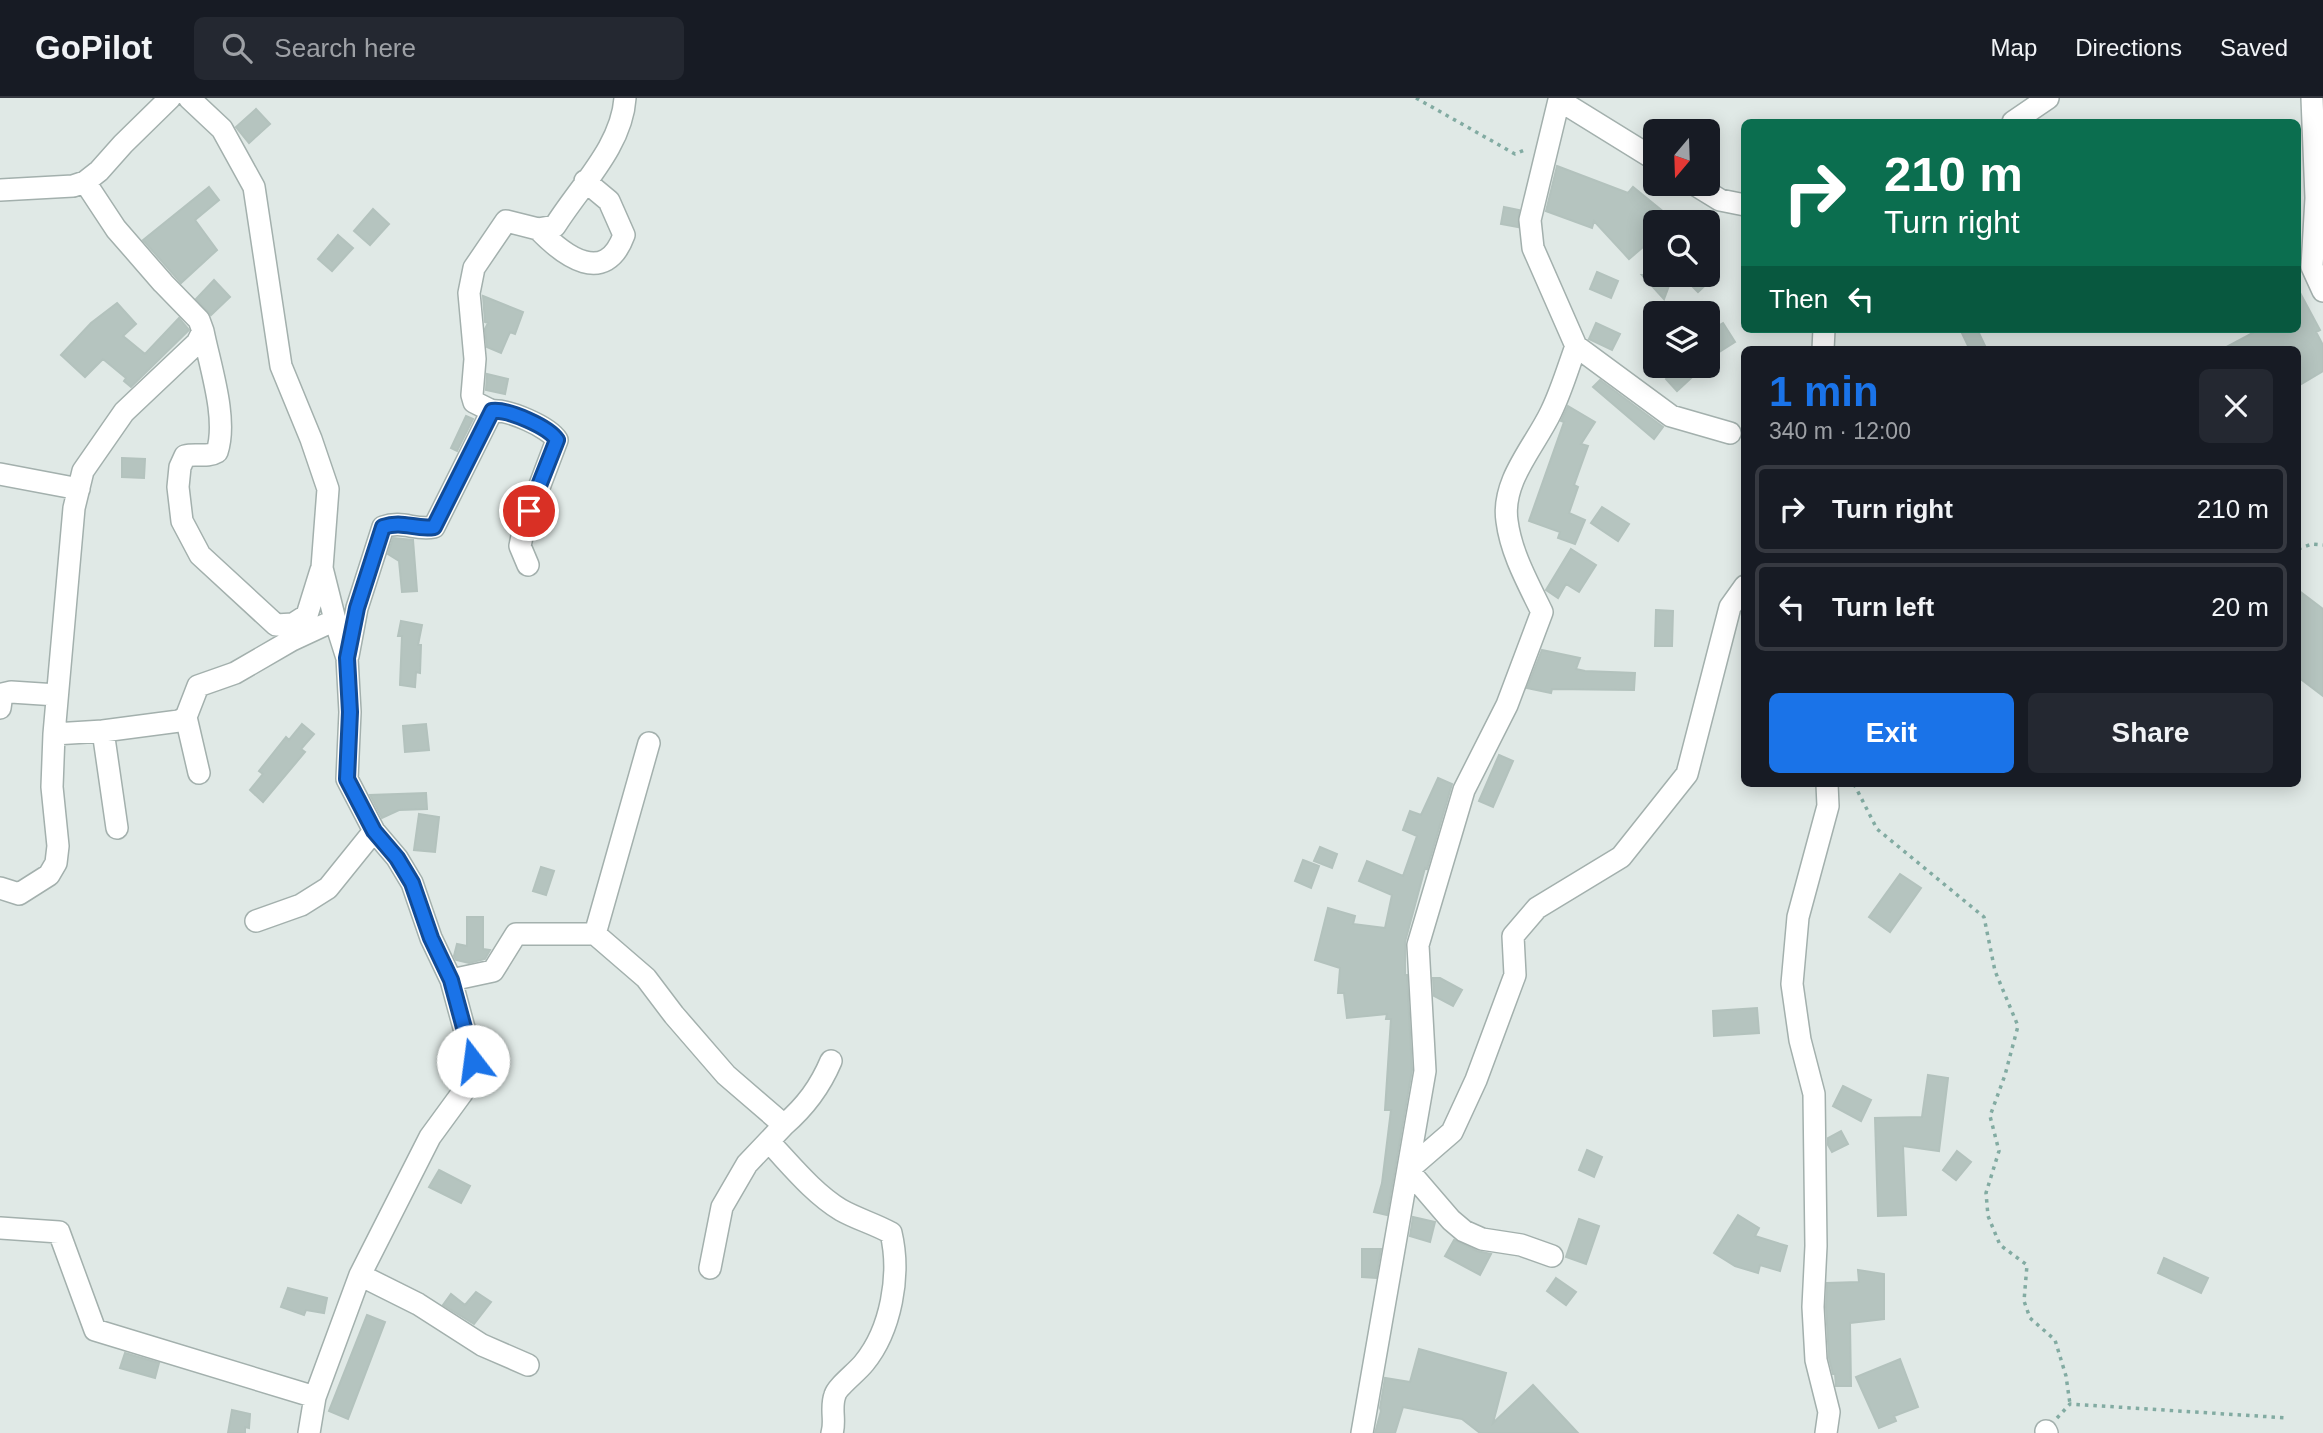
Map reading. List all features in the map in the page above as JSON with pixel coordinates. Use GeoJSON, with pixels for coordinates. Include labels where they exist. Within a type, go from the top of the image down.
{"type":"FeatureCollection","features":[{"type":"Feature","properties":{"kind":"street"},"geometry":{"type":"LineString","coordinates":[[0,190],[73,186],[85,182],[170,98]]}},
{"type":"Feature","properties":{"kind":"street"},"geometry":{"type":"LineString","coordinates":[[85,182],[116,229],[199,320],[203,331],[222,438],[217,453],[211,456],[185,456],[180,467],[178,488],[182,521],[200,555],[276,625],[293,624],[307,615],[322,568],[328,489],[281,366],[254,187],[222,129],[189,98]]}},
{"type":"Feature","properties":{"kind":"street"},"geometry":{"type":"LineString","coordinates":[[528,565],[520,546],[524,527],[557,440],[552,433],[515,415],[500,410],[492,411],[474,402],[472,395],[475,359],[469,307],[474,268],[506,221],[538,229],[555,226],[585,181],[607,155],[625,107],[625,98]]}},
{"type":"Feature","properties":{"kind":"street"},"geometry":{"type":"LineString","coordinates":[[2017,119],[2048,98]]}},
{"type":"Feature","properties":{"kind":"street"},"geometry":{"type":"LineString","coordinates":[[2312,98],[2316,198],[2312,267],[2323,291]]}},
{"type":"Feature","properties":{"kind":"street"},"geometry":{"type":"LineString","coordinates":[[1643,152],[1560,99],[1530,220],[1533,248],[1576,346],[1671,416],[1730,433]]}},
{"type":"Feature","properties":{"kind":"street"},"geometry":{"type":"LineString","coordinates":[[538,229],[557,249],[587,264],[608,260],[620,246],[624,235],[609,201],[585,181]]}},
{"type":"Feature","properties":{"kind":"street"},"geometry":{"type":"LineString","coordinates":[[1714,196],[1741,204]]}},
{"type":"Feature","properties":{"kind":"street"},"geometry":{"type":"LineString","coordinates":[[0,888],[19,894],[49,875],[55,863],[58,846],[52,786],[54,734],[74,508],[83,471],[124,412],[197,343],[203,331]]}},
{"type":"Feature","properties":{"kind":"street"},"geometry":{"type":"LineString","coordinates":[[1362,1433],[1425,1071],[1418,945],[1464,790],[1507,705],[1542,612],[1517,559],[1506,520],[1508,494],[1527,453],[1551,412],[1576,346]]}},
{"type":"Feature","properties":{"kind":"street"},"geometry":{"type":"LineString","coordinates":[[347,658],[357,608],[383,527],[396,523],[424,529],[434,527],[492,411]]}},
{"type":"Feature","properties":{"kind":"street"},"geometry":{"type":"LineString","coordinates":[[0,474],[79,489]]}},
{"type":"Feature","properties":{"kind":"street"},"geometry":{"type":"LineString","coordinates":[[309,1433],[315,1397],[360,1275],[430,1137],[468,1085],[473,1061],[451,980],[431,938],[412,883],[397,858],[374,831],[347,779],[350,712],[347,658],[322,568]]}},
{"type":"Feature","properties":{"kind":"street"},"geometry":{"type":"LineString","coordinates":[[1408,1170],[1452,1132],[1476,1080],[1515,975],[1513,936],[1537,908],[1621,857],[1687,774],[1730,607],[1741,592]]}},
{"type":"Feature","properties":{"kind":"street"},"geometry":{"type":"LineString","coordinates":[[199,772],[186,717],[198,686],[235,673],[292,640],[335,620]]}},
{"type":"Feature","properties":{"kind":"street"},"geometry":{"type":"LineString","coordinates":[[0,708],[2,694],[10,692],[57,695]]}},
{"type":"Feature","properties":{"kind":"street"},"geometry":{"type":"LineString","coordinates":[[54,734],[103,731],[179,721],[186,717]]}},
{"type":"Feature","properties":{"kind":"street"},"geometry":{"type":"LineString","coordinates":[[103,731],[117,828]]}},
{"type":"Feature","properties":{"kind":"street"},"geometry":{"type":"LineString","coordinates":[[595,934],[649,743]]}},
{"type":"Feature","properties":{"kind":"street"},"geometry":{"type":"LineString","coordinates":[[1826,1433],[1829,1412],[1816,1360],[1813,1307],[1816,1246],[1814,1094],[1800,1040],[1792,984],[1798,917],[1828,806],[1827,787]]}},
{"type":"Feature","properties":{"kind":"street"},"geometry":{"type":"LineString","coordinates":[[256,921],[301,905],[328,888],[374,831]]}},
{"type":"Feature","properties":{"kind":"street"},"geometry":{"type":"LineString","coordinates":[[451,980],[493,971],[516,934],[595,934],[646,978],[726,1075],[784,1125]]}},
{"type":"Feature","properties":{"kind":"street"},"geometry":{"type":"LineString","coordinates":[[710,1268],[722,1207],[747,1164],[802,1110],[820,1086],[831,1061]]}},
{"type":"Feature","properties":{"kind":"street"},"geometry":{"type":"LineString","coordinates":[[769,1142],[805,1180],[841,1209],[891,1233],[895,1251],[895,1276],[889,1307],[876,1349],[854,1376],[835,1393],[832,1433]]}},
{"type":"Feature","properties":{"kind":"street"},"geometry":{"type":"LineString","coordinates":[[1408,1170],[1451,1220],[1464,1231],[1482,1239],[1521,1245],[1552,1256]]}},
{"type":"Feature","properties":{"kind":"street"},"geometry":{"type":"LineString","coordinates":[[0,1228],[59,1233],[95,1330],[315,1397]]}},
{"type":"Feature","properties":{"kind":"street"},"geometry":{"type":"LineString","coordinates":[[360,1275],[418,1304],[482,1345],[528,1365]]}},
{"type":"Feature","properties":{"kind":"path"},"geometry":{"type":"LineString","coordinates":[[1416,98],[1515,154],[1535,145],[1552,127]]}},
{"type":"Feature","properties":{"kind":"path"},"geometry":{"type":"LineString","coordinates":[[2301,548],[2312,544],[2323,545]]}},
{"type":"Feature","properties":{"kind":"path"},"geometry":{"type":"LineString","coordinates":[[1856,787],[1877,829],[1984,917],[1995,971],[2018,1026],[1990,1116],[1999,1151],[1986,1193],[1988,1216],[2000,1245],[2027,1265],[2024,1301],[2030,1318],[2056,1340],[2066,1376],[2070,1404],[2047,1432]]}},
{"type":"Feature","properties":{"kind":"path"},"geometry":{"type":"LineString","coordinates":[[2070,1404],[2288,1418]]}},
{"type":"Feature","properties":{"kind":"building"},"geometry":{"type":"Polygon","coordinates":[[[256,109],[270,124],[249,143],[236,127],[256,109]]]}},
{"type":"Feature","properties":{"kind":"building"},"geometry":{"type":"Polygon","coordinates":[[[1557,166],[1628,193],[1633,187],[1661,210],[1643,210],[1643,247],[1629,259],[1594,221],[1592,228],[1546,211],[1557,166]]]}},
{"type":"Feature","properties":{"kind":"building"},"geometry":{"type":"Polygon","coordinates":[[[209,187],[219,200],[195,220],[217,250],[181,283],[143,240],[209,187]]]}},
{"type":"Feature","properties":{"kind":"building"},"geometry":{"type":"Polygon","coordinates":[[[1504,207],[1519,210],[1518,227],[1501,224],[1504,207]]]}},
{"type":"Feature","properties":{"kind":"building"},"geometry":{"type":"Polygon","coordinates":[[[373,209],[389,224],[370,245],[354,231],[373,209]]]}},
{"type":"Feature","properties":{"kind":"building"},"geometry":{"type":"Polygon","coordinates":[[[338,235],[353,248],[332,271],[318,259],[338,235]]]}},
{"type":"Feature","properties":{"kind":"building"},"geometry":{"type":"Polygon","coordinates":[[[1597,272],[1618,281],[1611,298],[1590,289],[1597,272]]]}},
{"type":"Feature","properties":{"kind":"building"},"geometry":{"type":"Polygon","coordinates":[[[214,280],[230,297],[211,315],[196,299],[214,280]]]}},
{"type":"Feature","properties":{"kind":"building"},"geometry":{"type":"Polygon","coordinates":[[[1653,287],[1668,287],[1664,299],[1653,287]]]}},
{"type":"Feature","properties":{"kind":"building"},"geometry":{"type":"Polygon","coordinates":[[[2301,295],[2320,330],[2316,332],[2323,345],[2323,371],[2301,384],[2301,346],[2228,346],[2253,333],[2301,333],[2301,295]]]}},
{"type":"Feature","properties":{"kind":"building"},"geometry":{"type":"Polygon","coordinates":[[[483,296],[523,312],[515,334],[510,332],[501,353],[487,347],[485,329],[488,323],[485,322],[483,296]]]}},
{"type":"Feature","properties":{"kind":"building"},"geometry":{"type":"Polygon","coordinates":[[[117,303],[136,324],[123,336],[145,354],[179,318],[189,330],[131,387],[124,381],[126,378],[103,359],[85,377],[61,355],[91,323],[117,303]]]}},
{"type":"Feature","properties":{"kind":"building"},"geometry":{"type":"Polygon","coordinates":[[[1596,323],[1620,334],[1612,350],[1589,339],[1596,323]]]}},
{"type":"Feature","properties":{"kind":"building"},"geometry":{"type":"Polygon","coordinates":[[[1723,323],[1735,342],[1720,351],[1720,325],[1723,323]]]}},
{"type":"Feature","properties":{"kind":"building"},"geometry":{"type":"Polygon","coordinates":[[[1962,333],[1979,333],[1985,346],[1968,346],[1962,333]]]}},
{"type":"Feature","properties":{"kind":"building"},"geometry":{"type":"Polygon","coordinates":[[[487,374],[508,379],[505,394],[486,390],[487,374]]]}},
{"type":"Feature","properties":{"kind":"building"},"geometry":{"type":"Polygon","coordinates":[[[1667,378],[1691,378],[1677,391],[1667,378]]]}},
{"type":"Feature","properties":{"kind":"building"},"geometry":{"type":"Polygon","coordinates":[[[1600,380],[1663,427],[1654,439],[1593,387],[1600,380]]]}},
{"type":"Feature","properties":{"kind":"building"},"geometry":{"type":"Polygon","coordinates":[[[1568,406],[1595,422],[1581,444],[1588,446],[1574,485],[1578,487],[1569,513],[1585,520],[1575,544],[1558,538],[1560,532],[1529,521],[1568,406]]]}},
{"type":"Feature","properties":{"kind":"building"},"geometry":{"type":"Polygon","coordinates":[[[466,416],[473,419],[457,451],[451,448],[466,416]]]}},
{"type":"Feature","properties":{"kind":"building"},"geometry":{"type":"Polygon","coordinates":[[[122,458],[145,459],[144,478],[122,477],[122,458]]]}},
{"type":"Feature","properties":{"kind":"building"},"geometry":{"type":"Polygon","coordinates":[[[1602,507],[1629,524],[1618,541],[1591,523],[1602,507]]]}},
{"type":"Feature","properties":{"kind":"building"},"geometry":{"type":"Polygon","coordinates":[[[393,538],[413,540],[417,591],[402,592],[399,561],[388,554],[393,538]]]}},
{"type":"Feature","properties":{"kind":"building"},"geometry":{"type":"Polygon","coordinates":[[[1571,549],[1596,565],[1579,592],[1566,584],[1558,598],[1546,590],[1571,549]]]}},
{"type":"Feature","properties":{"kind":"building"},"geometry":{"type":"Polygon","coordinates":[[[2301,592],[2323,609],[2323,696],[2301,679],[2301,592]]]}},
{"type":"Feature","properties":{"kind":"building"},"geometry":{"type":"Polygon","coordinates":[[[1656,610],[1673,611],[1672,646],[1655,646],[1656,610]]]}},
{"type":"Feature","properties":{"kind":"building"},"geometry":{"type":"Polygon","coordinates":[[[401,621],[422,625],[418,645],[421,645],[420,673],[416,672],[415,687],[400,685],[402,636],[398,636],[401,621]]]}},
{"type":"Feature","properties":{"kind":"building"},"geometry":{"type":"Polygon","coordinates":[[[1542,650],[1580,658],[1576,669],[1635,673],[1634,690],[1552,689],[1551,693],[1527,688],[1542,650]]]}},
{"type":"Feature","properties":{"kind":"building"},"geometry":{"type":"Polygon","coordinates":[[[302,724],[314,734],[301,749],[305,752],[263,802],[250,790],[263,774],[259,771],[286,737],[289,740],[302,724]]]}},
{"type":"Feature","properties":{"kind":"building"},"geometry":{"type":"Polygon","coordinates":[[[426,724],[429,750],[405,752],[403,726],[426,724]]]}},
{"type":"Feature","properties":{"kind":"building"},"geometry":{"type":"Polygon","coordinates":[[[1499,755],[1513,761],[1493,807],[1479,801],[1499,755]]]}},
{"type":"Feature","properties":{"kind":"building"},"geometry":{"type":"Polygon","coordinates":[[[1438,778],[1452,784],[1405,942],[1412,1070],[1387,1215],[1374,1212],[1382,1183],[1391,1110],[1385,1110],[1391,1019],[1386,1019],[1387,1014],[1347,1018],[1344,993],[1338,993],[1340,968],[1315,960],[1328,908],[1355,916],[1353,924],[1385,928],[1392,895],[1359,881],[1367,861],[1403,876],[1417,836],[1403,830],[1410,811],[1421,815],[1438,778]]]}},
{"type":"Feature","properties":{"kind":"building"},"geometry":{"type":"Polygon","coordinates":[[[426,793],[427,809],[399,810],[382,818],[370,795],[426,793]]]}},
{"type":"Feature","properties":{"kind":"building"},"geometry":{"type":"Polygon","coordinates":[[[419,814],[439,817],[435,852],[414,850],[419,814]]]}},
{"type":"Feature","properties":{"kind":"building"},"geometry":{"type":"Polygon","coordinates":[[[1320,847],[1337,854],[1332,868],[1314,861],[1320,847]]]}},
{"type":"Feature","properties":{"kind":"building"},"geometry":{"type":"Polygon","coordinates":[[[1303,860],[1319,866],[1311,888],[1295,881],[1303,860]]]}},
{"type":"Feature","properties":{"kind":"building"},"geometry":{"type":"Polygon","coordinates":[[[541,867],[554,871],[546,895],[533,891],[541,867]]]}},
{"type":"Feature","properties":{"kind":"building"},"geometry":{"type":"Polygon","coordinates":[[[1900,874],[1921,888],[1890,932],[1869,917],[1900,874]]]}},
{"type":"Feature","properties":{"kind":"building"},"geometry":{"type":"Polygon","coordinates":[[[467,917],[483,917],[483,949],[490,950],[485,959],[469,963],[456,960],[454,956],[457,944],[467,946],[467,917]]]}},
{"type":"Feature","properties":{"kind":"building"},"geometry":{"type":"Polygon","coordinates":[[[1433,978],[1440,978],[1462,990],[1453,1006],[1434,996],[1433,978]]]}},
{"type":"Feature","properties":{"kind":"building"},"geometry":{"type":"Polygon","coordinates":[[[1757,1008],[1759,1033],[1714,1036],[1713,1011],[1757,1008]]]}},
{"type":"Feature","properties":{"kind":"building"},"geometry":{"type":"Polygon","coordinates":[[[1928,1075],[1948,1078],[1939,1151],[1903,1146],[1906,1215],[1878,1216],[1875,1118],[1922,1117],[1928,1075]]]}},
{"type":"Feature","properties":{"kind":"building"},"geometry":{"type":"Polygon","coordinates":[[[1843,1086],[1871,1100],[1861,1121],[1833,1106],[1843,1086]]]}},
{"type":"Feature","properties":{"kind":"building"},"geometry":{"type":"Polygon","coordinates":[[[1841,1131],[1848,1144],[1832,1152],[1828,1138],[1841,1131]]]}},
{"type":"Feature","properties":{"kind":"building"},"geometry":{"type":"Polygon","coordinates":[[[1587,1150],[1602,1157],[1594,1177],[1579,1170],[1587,1150]]]}},
{"type":"Feature","properties":{"kind":"building"},"geometry":{"type":"Polygon","coordinates":[[[1957,1151],[1971,1162],[1956,1180],[1943,1170],[1957,1151]]]}},
{"type":"Feature","properties":{"kind":"building"},"geometry":{"type":"Polygon","coordinates":[[[439,1170],[470,1186],[461,1203],[429,1187],[439,1170]]]}},
{"type":"Feature","properties":{"kind":"building"},"geometry":{"type":"Polygon","coordinates":[[[1738,1215],[1759,1228],[1755,1236],[1787,1246],[1780,1271],[1760,1265],[1758,1273],[1735,1266],[1714,1253],[1738,1215]]]}},
{"type":"Feature","properties":{"kind":"building"},"geometry":{"type":"Polygon","coordinates":[[[1413,1217],[1435,1222],[1430,1242],[1410,1236],[1413,1217]]]}},
{"type":"Feature","properties":{"kind":"building"},"geometry":{"type":"Polygon","coordinates":[[[1579,1219],[1599,1226],[1586,1264],[1566,1257],[1579,1219]]]}},
{"type":"Feature","properties":{"kind":"building"},"geometry":{"type":"Polygon","coordinates":[[[1454,1240],[1477,1251],[1491,1254],[1480,1275],[1445,1256],[1454,1240]]]}},
{"type":"Feature","properties":{"kind":"building"},"geometry":{"type":"Polygon","coordinates":[[[1362,1249],[1381,1249],[1376,1278],[1362,1277],[1362,1249]]]}},
{"type":"Feature","properties":{"kind":"building"},"geometry":{"type":"Polygon","coordinates":[[[2164,1258],[2208,1278],[2201,1293],[2158,1273],[2164,1258]]]}},
{"type":"Feature","properties":{"kind":"building"},"geometry":{"type":"Polygon","coordinates":[[[1858,1270],[1884,1274],[1884,1319],[1850,1323],[1851,1386],[1836,1386],[1829,1358],[1827,1283],[1859,1282],[1858,1270]]]}},
{"type":"Feature","properties":{"kind":"building"},"geometry":{"type":"Polygon","coordinates":[[[1556,1278],[1576,1292],[1566,1305],[1547,1291],[1556,1278]]]}},
{"type":"Feature","properties":{"kind":"building"},"geometry":{"type":"Polygon","coordinates":[[[288,1288],[327,1298],[324,1313],[306,1310],[304,1315],[281,1307],[288,1288]]]}},
{"type":"Feature","properties":{"kind":"building"},"geometry":{"type":"Polygon","coordinates":[[[476,1292],[491,1302],[474,1324],[443,1305],[451,1294],[465,1305],[476,1292]]]}},
{"type":"Feature","properties":{"kind":"building"},"geometry":{"type":"Polygon","coordinates":[[[367,1315],[385,1322],[348,1419],[329,1411],[367,1315]]]}},
{"type":"Feature","properties":{"kind":"building"},"geometry":{"type":"Polygon","coordinates":[[[1419,1349],[1506,1373],[1493,1423],[1533,1385],[1578,1433],[1480,1433],[1462,1419],[1403,1407],[1395,1433],[1375,1433],[1385,1378],[1410,1382],[1419,1349]]]}},
{"type":"Feature","properties":{"kind":"building"},"geometry":{"type":"Polygon","coordinates":[[[125,1353],[159,1363],[155,1378],[120,1368],[125,1353]]]}},
{"type":"Feature","properties":{"kind":"building"},"geometry":{"type":"Polygon","coordinates":[[[1900,1359],[1918,1407],[1894,1416],[1896,1421],[1879,1428],[1856,1377],[1900,1359]]]}},
{"type":"Feature","properties":{"kind":"building"},"geometry":{"type":"Polygon","coordinates":[[[232,1410],[250,1414],[249,1428],[245,1427],[245,1433],[228,1433],[232,1410]]]}},
{"type":"Feature","properties":{"kind":"route"},"geometry":{"type":"LineString","coordinates":[[473,1061],[451,980],[431,938],[412,883],[397,858],[374,831],[347,779],[350,712],[347,658],[357,608],[383,527],[396,523],[424,529],[434,527],[492,411],[500,410],[515,415],[552,433],[557,440],[529,511]]}}]}
